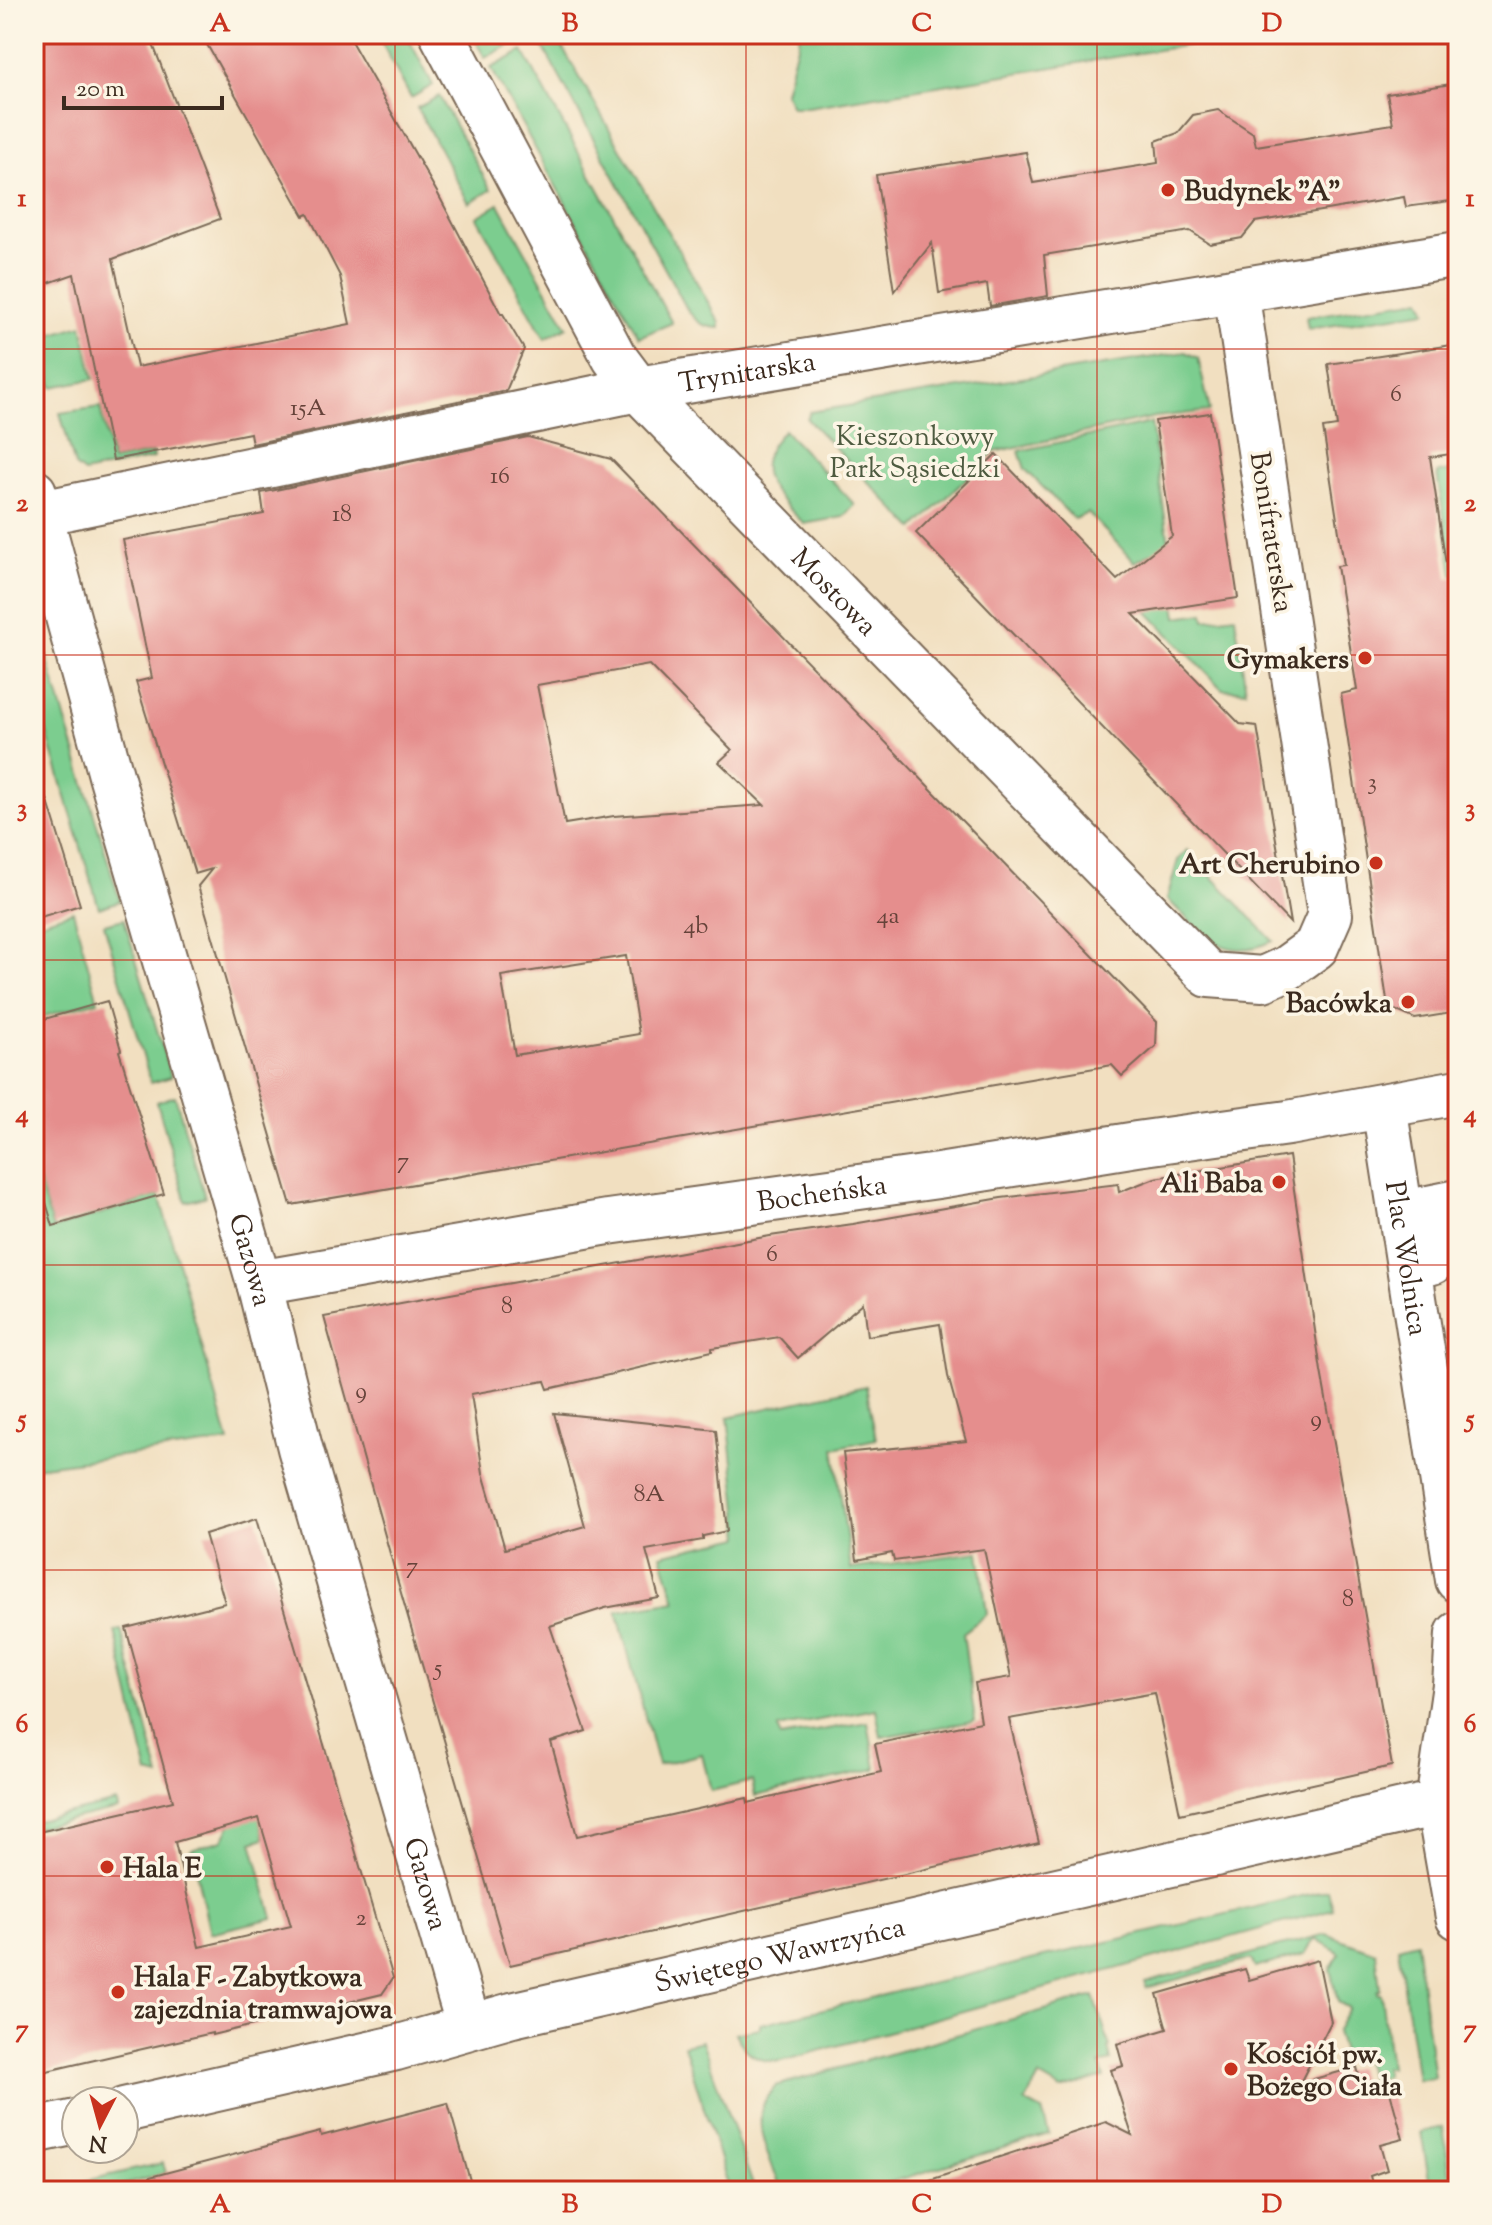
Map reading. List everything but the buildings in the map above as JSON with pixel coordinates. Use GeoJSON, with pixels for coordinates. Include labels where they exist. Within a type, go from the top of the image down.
{"type":"FeatureCollection","features":[{"type":"Feature","properties":{"kind":"street","name":"Mostowa"},"geometry":{"type":"LineString","coordinates":[[442,34],[614,357],[638,389],[1209,975],[1263,979],[1287,968],[1316,947],[1330,915]]}},
{"type":"Feature","properties":{"kind":"street","name":"Trynitarska"},"geometry":{"type":"LineString","coordinates":[[37,502],[638,389],[1458,254]]}},
{"type":"Feature","properties":{"kind":"street","name":"Bonifraterska"},"geometry":{"type":"LineString","coordinates":[[1236,291],[1330,915]]}},
{"type":"Feature","properties":{"kind":"street","name":"Gazowa"},"geometry":{"type":"LineString","coordinates":[[37,502],[112,779],[259,1283],[300,1448],[469,2027]]}},
{"type":"Feature","properties":{"kind":"street"},"geometry":{"type":"LineString","coordinates":[[1384,1106],[1458,1092]]}},
{"type":"Feature","properties":{"kind":"street","name":"Bocheńska"},"geometry":{"type":"LineString","coordinates":[[259,1283],[608,1222],[938,1176],[1384,1106]]}},
{"type":"Feature","properties":{"kind":"street","name":"Plac Wolnica"},"geometry":{"type":"LineString","coordinates":[[1384,1106],[1458,1580]]}},
{"type":"Feature","properties":{"kind":"street","name":"Plac Wolnica"},"geometry":{"type":"LineString","coordinates":[[1458,1202],[1423,1209],[1458,1422]]}},
{"type":"Feature","properties":{"kind":"street"},"geometry":{"type":"LineString","coordinates":[[1458,1634],[1455,1685],[1438,1803],[1458,1917]]}},
{"type":"Feature","properties":{"kind":"street","name":"Świętego Wawrzyńca"},"geometry":{"type":"LineString","coordinates":[[140,2106],[396,2048],[527,2011],[1438,1803]]}},
{"type":"Feature","properties":{"kind":"street"},"geometry":{"type":"LineString","coordinates":[[34,2131],[60,2125]]}},
{"type":"Feature","properties":{"kind":"green space"},"geometry":{"type":"Polygon","coordinates":[[[377,34],[406,34],[433,85],[411,98],[377,34]]]}},
{"type":"Feature","properties":{"kind":"green space"},"geometry":{"type":"Polygon","coordinates":[[[472,34],[513,34],[517,41],[485,58],[472,34]]]}},
{"type":"Feature","properties":{"kind":"green space"},"geometry":{"type":"Polygon","coordinates":[[[536,34],[555,34],[720,323],[720,328],[701,323],[687,309],[536,34]]]}},
{"type":"Feature","properties":{"kind":"green space"},"geometry":{"type":"Polygon","coordinates":[[[800,34],[1256,34],[808,107],[792,107],[785,92],[800,34]]]}},
{"type":"Feature","properties":{"kind":"green space"},"geometry":{"type":"Polygon","coordinates":[[[523,51],[672,323],[639,337],[491,68],[523,51]]]}},
{"type":"Feature","properties":{"kind":"green space"},"geometry":{"type":"Polygon","coordinates":[[[439,96],[491,190],[469,203],[417,108],[439,96]]]}},
{"type":"Feature","properties":{"kind":"green space"},"geometry":{"type":"Polygon","coordinates":[[[499,204],[567,327],[545,339],[477,217],[499,204]]]}},
{"type":"Feature","properties":{"kind":"green space"},"geometry":{"type":"Polygon","coordinates":[[[1421,299],[1427,311],[1308,329],[1306,317],[1421,299]]]}},
{"type":"Feature","properties":{"kind":"green space"},"geometry":{"type":"Polygon","coordinates":[[[82,325],[94,379],[52,387],[40,338],[82,325]]]}},
{"type":"Feature","properties":{"kind":"green space","name":"Kieszonkowy Park Sąsiedzki"},"geometry":{"type":"Polygon","coordinates":[[[1185,352],[1198,358],[1210,411],[1155,417],[994,452],[914,529],[807,419],[810,412],[1185,352]]]}},
{"type":"Feature","properties":{"kind":"green space"},"geometry":{"type":"Polygon","coordinates":[[[100,407],[112,461],[153,453],[154,458],[84,473],[75,466],[60,413],[100,407]]]}},
{"type":"Feature","properties":{"kind":"green space"},"geometry":{"type":"Polygon","coordinates":[[[1151,423],[1169,543],[1135,562],[1088,513],[1074,519],[1025,469],[1019,451],[1151,423]]]}},
{"type":"Feature","properties":{"kind":"green space"},"geometry":{"type":"Polygon","coordinates":[[[784,430],[855,505],[843,517],[804,524],[774,491],[767,480],[766,457],[784,430]]]}},
{"type":"Feature","properties":{"kind":"green space"},"geometry":{"type":"Polygon","coordinates":[[[1456,470],[1458,574],[1453,575],[1437,473],[1456,470]]]}},
{"type":"Feature","properties":{"kind":"green space"},"geometry":{"type":"Polygon","coordinates":[[[1172,584],[1177,617],[1204,613],[1205,620],[1235,616],[1246,691],[1222,689],[1141,605],[1172,584]]]}},
{"type":"Feature","properties":{"kind":"green space"},"geometry":{"type":"Polygon","coordinates":[[[34,615],[120,901],[99,908],[34,690],[34,615]]]}},
{"type":"Feature","properties":{"kind":"green space"},"geometry":{"type":"Polygon","coordinates":[[[1187,850],[1273,941],[1255,947],[1226,947],[1202,933],[1167,899],[1178,860],[1187,850]]]}},
{"type":"Feature","properties":{"kind":"green space"},"geometry":{"type":"Polygon","coordinates":[[[73,911],[98,1001],[34,1019],[34,924],[73,911]]]}},
{"type":"Feature","properties":{"kind":"green space"},"geometry":{"type":"Polygon","coordinates":[[[124,919],[171,1077],[151,1083],[104,924],[124,919]]]}},
{"type":"Feature","properties":{"kind":"green space"},"geometry":{"type":"Polygon","coordinates":[[[175,1096],[205,1197],[186,1202],[157,1102],[175,1096]]]}},
{"type":"Feature","properties":{"kind":"green space"},"geometry":{"type":"Polygon","coordinates":[[[34,1167],[53,1229],[159,1195],[229,1442],[34,1467],[34,1167]]]}},
{"type":"Feature","properties":{"kind":"green space"},"geometry":{"type":"Polygon","coordinates":[[[866,1386],[876,1439],[834,1448],[851,1569],[979,1552],[987,1614],[963,1633],[975,1721],[881,1737],[876,1709],[778,1728],[780,1737],[868,1722],[876,1769],[755,1796],[752,1781],[711,1791],[702,1754],[658,1765],[617,1611],[676,1601],[661,1555],[741,1537],[728,1417],[866,1386]]]}},
{"type":"Feature","properties":{"kind":"green space"},"geometry":{"type":"Polygon","coordinates":[[[121,1630],[160,1777],[148,1774],[115,1631],[121,1630]]]}},
{"type":"Feature","properties":{"kind":"green space"},"geometry":{"type":"Polygon","coordinates":[[[254,1795],[265,1838],[252,1842],[273,1918],[210,1933],[191,1849],[223,1840],[238,1812],[254,1795]]]}},
{"type":"Feature","properties":{"kind":"green space"},"geometry":{"type":"Polygon","coordinates":[[[117,1802],[118,1809],[34,1828],[34,1821],[117,1802]]]}},
{"type":"Feature","properties":{"kind":"green space"},"geometry":{"type":"Polygon","coordinates":[[[1328,1890],[1333,1909],[782,2061],[766,2061],[754,2056],[735,2033],[760,2028],[760,2024],[1328,1890]]]}},
{"type":"Feature","properties":{"kind":"green space"},"geometry":{"type":"Polygon","coordinates":[[[1326,1934],[1376,1952],[1380,1990],[1377,1994],[1381,1994],[1390,2068],[1384,2068],[1386,2076],[1371,2081],[1362,2055],[1345,2060],[1336,2032],[1349,2008],[1338,2002],[1330,1969],[1340,1953],[1315,1938],[1305,1954],[1255,1968],[1251,1959],[1146,1988],[1145,1982],[1326,1934]]]}},
{"type":"Feature","properties":{"kind":"green space"},"geometry":{"type":"Polygon","coordinates":[[[1416,1942],[1434,2078],[1418,2080],[1398,1947],[1416,1942]]]}},
{"type":"Feature","properties":{"kind":"green space"},"geometry":{"type":"Polygon","coordinates":[[[1094,1996],[1110,2047],[1111,2061],[1100,2064],[1104,2077],[1061,2090],[1039,2077],[1025,2102],[1042,2111],[1049,2134],[862,2191],[782,2191],[766,2151],[761,2123],[762,2110],[776,2086],[1094,1996]]]}},
{"type":"Feature","properties":{"kind":"green space"},"geometry":{"type":"Polygon","coordinates":[[[702,2041],[755,2191],[730,2191],[684,2045],[702,2041]]]}},
{"type":"Feature","properties":{"kind":"green space"},"geometry":{"type":"Polygon","coordinates":[[[1443,2127],[1452,2191],[1431,2191],[1421,2132],[1443,2127]]]}},
{"type":"Feature","properties":{"kind":"green space"},"geometry":{"type":"Polygon","coordinates":[[[163,2163],[166,2173],[102,2191],[41,2191],[163,2163]]]}},
{"type":"Feature","properties":{"kind":"place","name":"Budynek \"A\""},"geometry":{"type":"Point","coordinates":[1168,190]}},
{"type":"Feature","properties":{"kind":"place","name":"Gymakers"},"geometry":{"type":"Point","coordinates":[1365,658]}},
{"type":"Feature","properties":{"kind":"place","name":"Art Cherubino"},"geometry":{"type":"Point","coordinates":[1376,863]}},
{"type":"Feature","properties":{"kind":"place","name":"Bacówka"},"geometry":{"type":"Point","coordinates":[1408,1002]}},
{"type":"Feature","properties":{"kind":"place","name":"Ali Baba"},"geometry":{"type":"Point","coordinates":[1279,1182]}},
{"type":"Feature","properties":{"kind":"place","name":"Hala E"},"geometry":{"type":"Point","coordinates":[107,1867]}},
{"type":"Feature","properties":{"kind":"place","name":"Hala F - Zabytkowa zajezdnia tramwajowa"},"geometry":{"type":"Point","coordinates":[118,1992]}},
{"type":"Feature","properties":{"kind":"place","name":"Kościół pw. Bożego Ciała"},"geometry":{"type":"Point","coordinates":[1231,2069]}}]}
